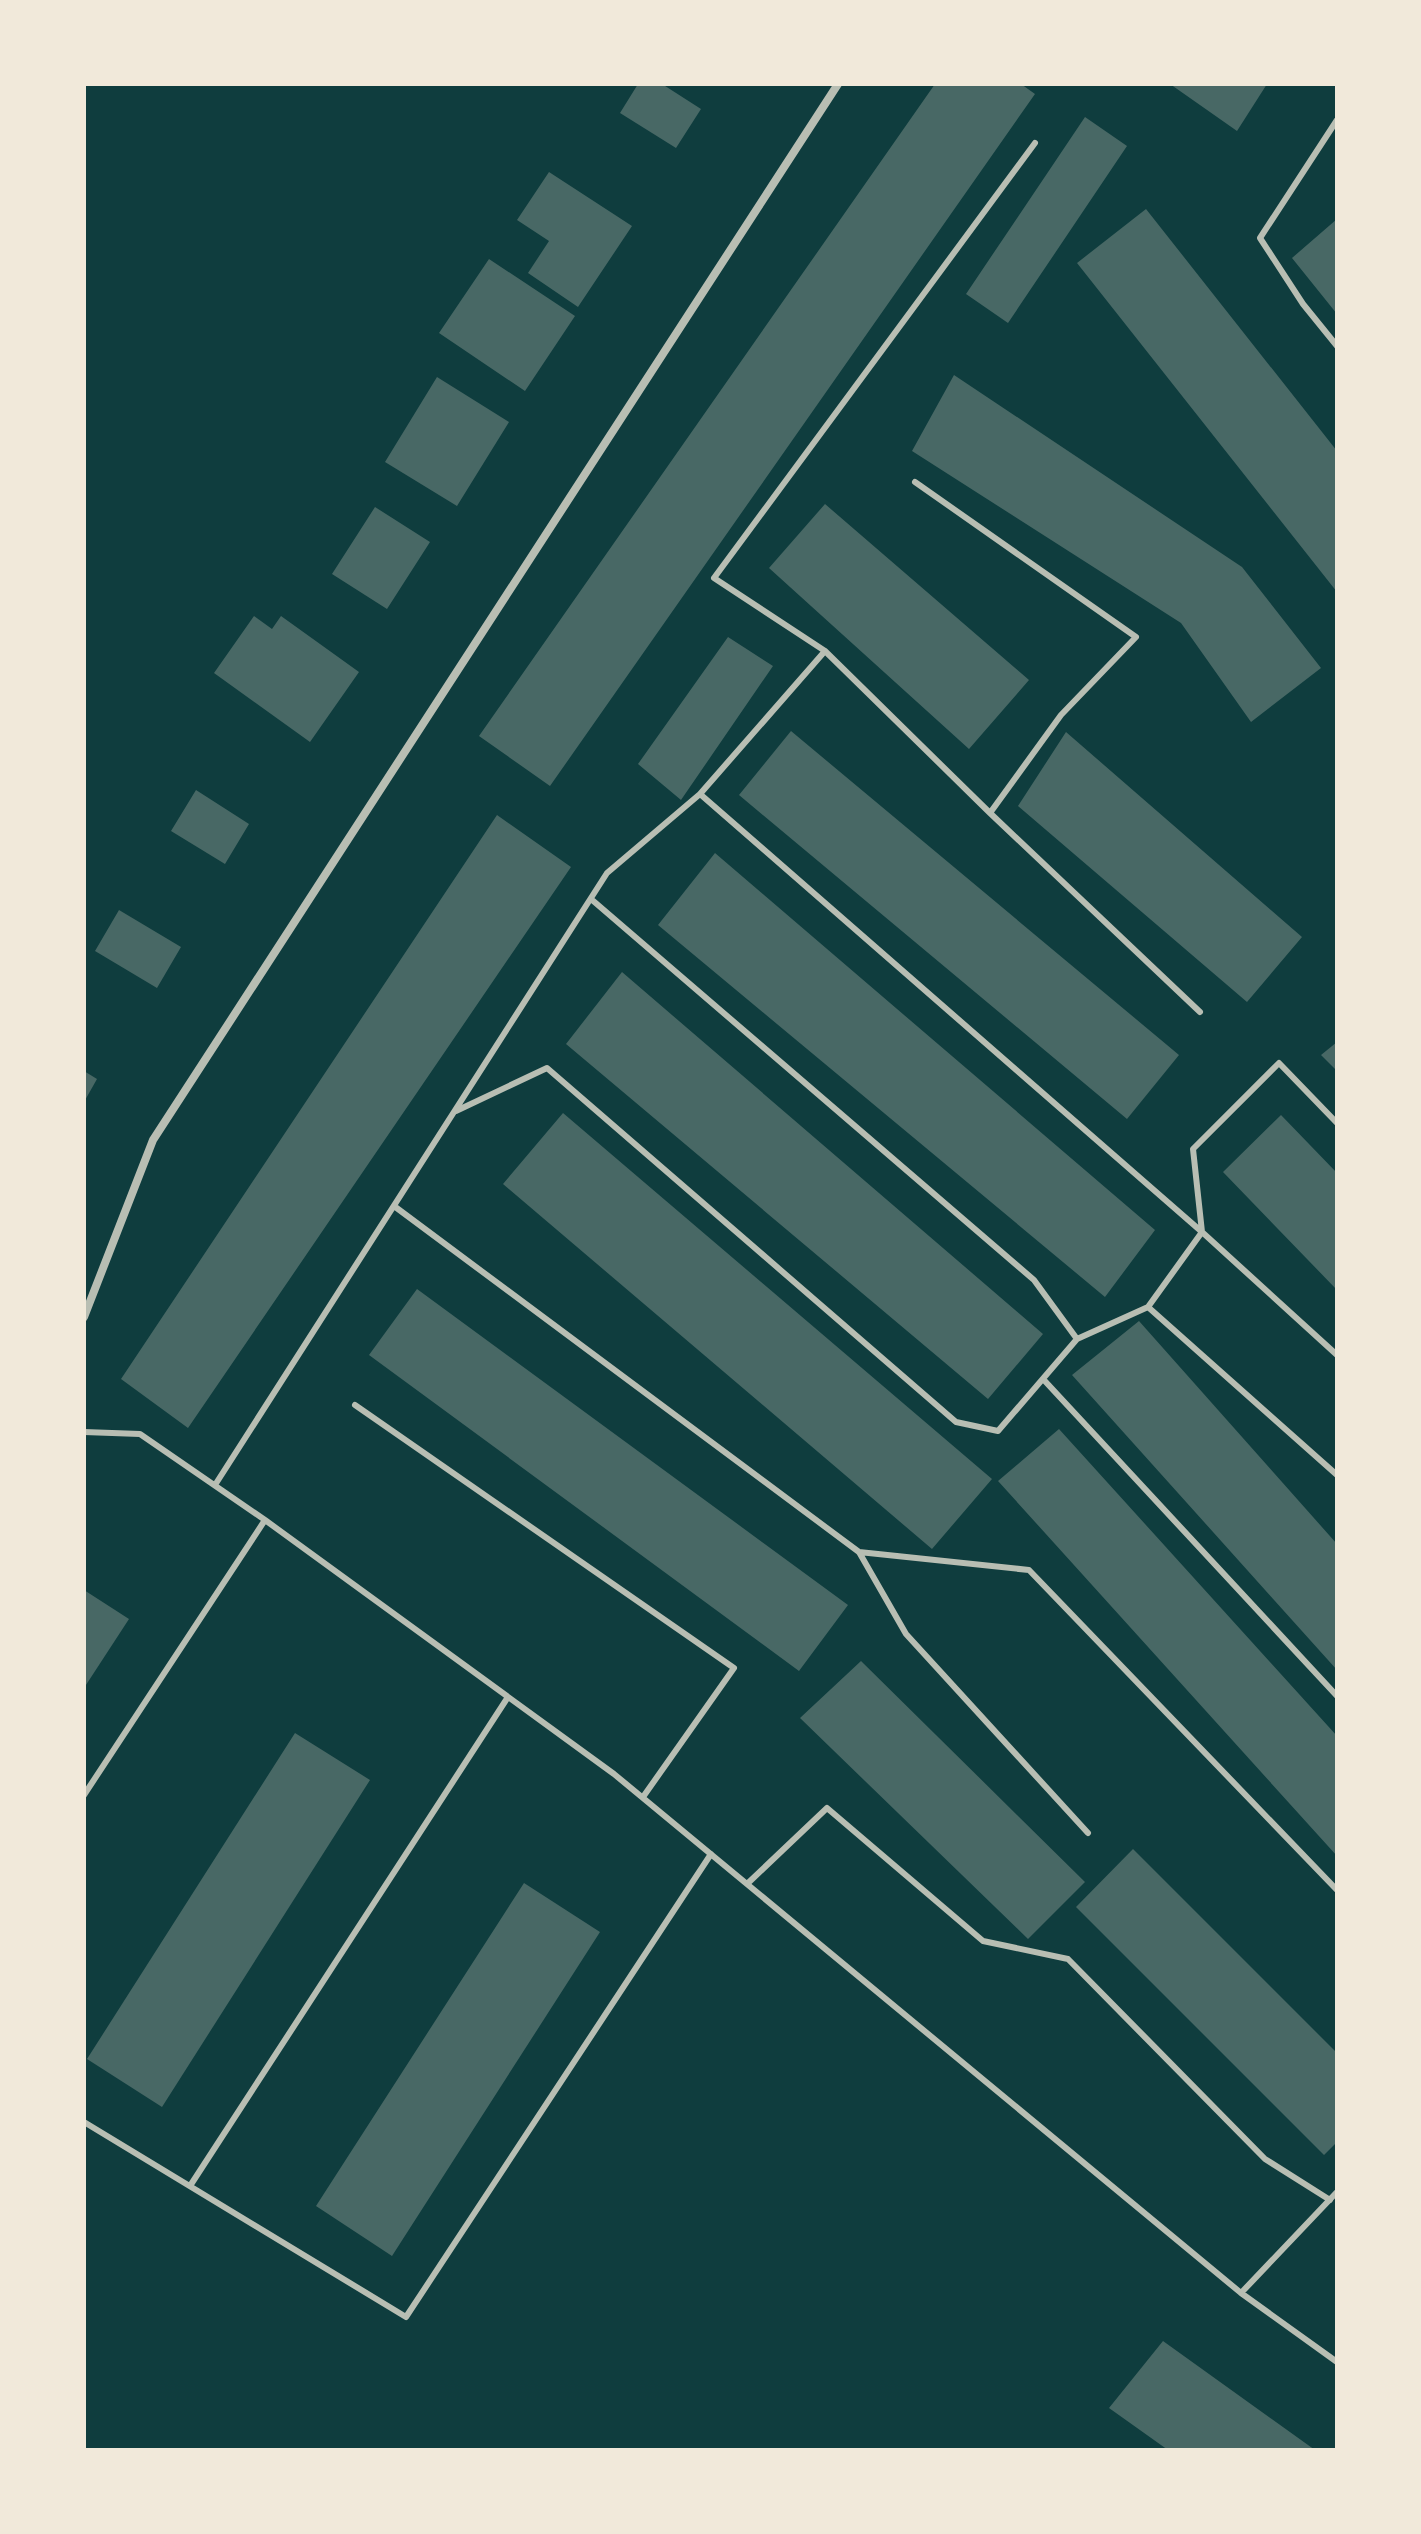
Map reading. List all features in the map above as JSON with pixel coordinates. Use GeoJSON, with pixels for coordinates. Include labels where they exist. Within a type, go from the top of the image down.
{"type":"FeatureCollection","features":[{"type":"Feature","properties":{"kind":"street"},"geometry":{"type":"LineString","coordinates":[[84,1317],[153,1140],[838,84]]}},
{"type":"Feature","properties":{"kind":"lane"},"geometry":{"type":"LineString","coordinates":[[1337,120],[1260,238],[1303,304],[1337,346]]}},
{"type":"Feature","properties":{"kind":"lane"},"geometry":{"type":"LineString","coordinates":[[1035,143],[714,578],[825,651],[1200,1012]]}},
{"type":"Feature","properties":{"kind":"lane"},"geometry":{"type":"LineString","coordinates":[[915,482],[1136,637],[1061,715],[990,813]]}},
{"type":"Feature","properties":{"kind":"lane"},"geometry":{"type":"LineString","coordinates":[[215,1485],[607,873],[700,794],[825,651]]}},
{"type":"Feature","properties":{"kind":"lane"},"geometry":{"type":"LineString","coordinates":[[700,794],[1202,1232],[1337,1355]]}},
{"type":"Feature","properties":{"kind":"lane"},"geometry":{"type":"LineString","coordinates":[[591,899],[1034,1280],[1077,1339]]}},
{"type":"Feature","properties":{"kind":"lane"},"geometry":{"type":"LineString","coordinates":[[455,1111],[547,1068],[956,1422],[998,1431],[1077,1339],[1148,1307],[1202,1232],[1193,1149],[1279,1063],[1337,1123]]}},
{"type":"Feature","properties":{"kind":"lane"},"geometry":{"type":"LineString","coordinates":[[394,1206],[859,1552],[906,1634],[1088,1833]]}},
{"type":"Feature","properties":{"kind":"lane"},"geometry":{"type":"LineString","coordinates":[[1148,1307],[1337,1475]]}},
{"type":"Feature","properties":{"kind":"lane"},"geometry":{"type":"LineString","coordinates":[[1043,1379],[1337,1696]]}},
{"type":"Feature","properties":{"kind":"lane"},"geometry":{"type":"LineString","coordinates":[[355,1405],[734,1668],[643,1797]]}},
{"type":"Feature","properties":{"kind":"lane"},"geometry":{"type":"LineString","coordinates":[[84,1432],[140,1434],[265,1520],[643,1797],[1241,2293],[1337,2362]]}},
{"type":"Feature","properties":{"kind":"lane"},"geometry":{"type":"LineString","coordinates":[[84,1795],[265,1520]]}},
{"type":"Feature","properties":{"kind":"lane"},"geometry":{"type":"LineString","coordinates":[[859,1552],[1029,1570],[1337,1890]]}},
{"type":"Feature","properties":{"kind":"lane"},"geometry":{"type":"LineString","coordinates":[[190,2186],[508,1697]]}},
{"type":"Feature","properties":{"kind":"lane"},"geometry":{"type":"LineString","coordinates":[[747,1884],[827,1808],[983,1941],[1068,1959],[1265,2159],[1330,2200]]}},
{"type":"Feature","properties":{"kind":"lane"},"geometry":{"type":"LineString","coordinates":[[84,2122],[406,2317],[711,1854]]}},
{"type":"Feature","properties":{"kind":"lane"},"geometry":{"type":"LineString","coordinates":[[1241,2293],[1337,2192]]}},
{"type":"Feature","properties":{"kind":"building"},"geometry":{"type":"Polygon","coordinates":[[[638,84],[662,84],[701,109],[676,148],[620,113],[638,84]]]}},
{"type":"Feature","properties":{"kind":"building"},"geometry":{"type":"Polygon","coordinates":[[[935,84],[1021,84],[1035,94],[550,786],[479,736],[935,84]]]}},
{"type":"Feature","properties":{"kind":"building"},"geometry":{"type":"Polygon","coordinates":[[[1170,84],[1267,84],[1237,131],[1170,84]]]}},
{"type":"Feature","properties":{"kind":"building"},"geometry":{"type":"Polygon","coordinates":[[[1085,117],[1127,146],[1008,323],[966,294],[1085,117]]]}},
{"type":"Feature","properties":{"kind":"building"},"geometry":{"type":"Polygon","coordinates":[[[549,172],[632,226],[578,307],[528,273],[549,241],[517,220],[549,172]]]}},
{"type":"Feature","properties":{"kind":"building"},"geometry":{"type":"Polygon","coordinates":[[[1146,209],[1337,451],[1337,592],[1077,263],[1146,209]]]}},
{"type":"Feature","properties":{"kind":"building"},"geometry":{"type":"Polygon","coordinates":[[[1337,219],[1337,314],[1292,258],[1337,219]]]}},
{"type":"Feature","properties":{"kind":"building"},"geometry":{"type":"Polygon","coordinates":[[[489,259],[575,316],[525,391],[439,333],[489,259]]]}},
{"type":"Feature","properties":{"kind":"building"},"geometry":{"type":"Polygon","coordinates":[[[954,375],[1242,567],[1321,668],[1251,722],[1181,623],[912,451],[954,375]]]}},
{"type":"Feature","properties":{"kind":"building"},"geometry":{"type":"Polygon","coordinates":[[[437,377],[509,422],[457,506],[385,462],[437,377]]]}},
{"type":"Feature","properties":{"kind":"building"},"geometry":{"type":"Polygon","coordinates":[[[825,504],[1029,680],[969,749],[769,568],[825,504]]]}},
{"type":"Feature","properties":{"kind":"building"},"geometry":{"type":"Polygon","coordinates":[[[375,507],[430,542],[387,609],[332,574],[375,507]]]}},
{"type":"Feature","properties":{"kind":"building"},"geometry":{"type":"Polygon","coordinates":[[[254,616],[272,629],[281,616],[359,672],[310,742],[214,673],[254,616]]]}},
{"type":"Feature","properties":{"kind":"building"},"geometry":{"type":"Polygon","coordinates":[[[728,637],[773,666],[681,800],[638,764],[728,637]]]}},
{"type":"Feature","properties":{"kind":"building"},"geometry":{"type":"Polygon","coordinates":[[[791,731],[1179,1055],[1127,1119],[739,795],[791,731]]]}},
{"type":"Feature","properties":{"kind":"building"},"geometry":{"type":"Polygon","coordinates":[[[1066,732],[1302,937],[1247,1002],[1018,806],[1066,732]]]}},
{"type":"Feature","properties":{"kind":"building"},"geometry":{"type":"Polygon","coordinates":[[[196,790],[249,824],[225,864],[171,831],[196,790]]]}},
{"type":"Feature","properties":{"kind":"building"},"geometry":{"type":"Polygon","coordinates":[[[497,815],[571,867],[188,1428],[121,1379],[497,815]]]}},
{"type":"Feature","properties":{"kind":"building"},"geometry":{"type":"Polygon","coordinates":[[[715,853],[1155,1230],[1105,1297],[658,925],[715,853]]]}},
{"type":"Feature","properties":{"kind":"building"},"geometry":{"type":"Polygon","coordinates":[[[119,910],[181,947],[157,988],[95,951],[119,910]]]}},
{"type":"Feature","properties":{"kind":"building"},"geometry":{"type":"Polygon","coordinates":[[[622,972],[1043,1334],[988,1399],[566,1044],[622,972]]]}},
{"type":"Feature","properties":{"kind":"building"},"geometry":{"type":"Polygon","coordinates":[[[1337,1042],[1337,1071],[1321,1055],[1337,1042]]]}},
{"type":"Feature","properties":{"kind":"building"},"geometry":{"type":"Polygon","coordinates":[[[84,1071],[97,1079],[84,1102],[84,1071]]]}},
{"type":"Feature","properties":{"kind":"building"},"geometry":{"type":"Polygon","coordinates":[[[563,1113],[992,1479],[932,1549],[503,1184],[563,1113]]]}},
{"type":"Feature","properties":{"kind":"building"},"geometry":{"type":"Polygon","coordinates":[[[1281,1115],[1337,1173],[1337,1290],[1223,1172],[1281,1115]]]}},
{"type":"Feature","properties":{"kind":"building"},"geometry":{"type":"Polygon","coordinates":[[[417,1289],[848,1605],[799,1671],[369,1355],[417,1289]]]}},
{"type":"Feature","properties":{"kind":"building"},"geometry":{"type":"Polygon","coordinates":[[[1139,1321],[1337,1544],[1337,1670],[1072,1375],[1139,1321]]]}},
{"type":"Feature","properties":{"kind":"building"},"geometry":{"type":"Polygon","coordinates":[[[1059,1429],[1337,1736],[1337,1856],[998,1481],[1059,1429]]]}},
{"type":"Feature","properties":{"kind":"building"},"geometry":{"type":"Polygon","coordinates":[[[84,1590],[129,1619],[84,1688],[84,1590]]]}},
{"type":"Feature","properties":{"kind":"building"},"geometry":{"type":"Polygon","coordinates":[[[861,1661],[1085,1882],[1028,1939],[800,1718],[861,1661]]]}},
{"type":"Feature","properties":{"kind":"building"},"geometry":{"type":"Polygon","coordinates":[[[295,1733],[370,1780],[162,2107],[87,2059],[295,1733]]]}},
{"type":"Feature","properties":{"kind":"building"},"geometry":{"type":"Polygon","coordinates":[[[1133,1849],[1337,2053],[1337,2142],[1324,2155],[1076,1907],[1133,1849]]]}},
{"type":"Feature","properties":{"kind":"building"},"geometry":{"type":"Polygon","coordinates":[[[524,1883],[600,1932],[392,2256],[316,2206],[524,1883]]]}},
{"type":"Feature","properties":{"kind":"building"},"geometry":{"type":"Polygon","coordinates":[[[1163,2341],[1315,2450],[1168,2450],[1109,2408],[1163,2341]]]}}]}
